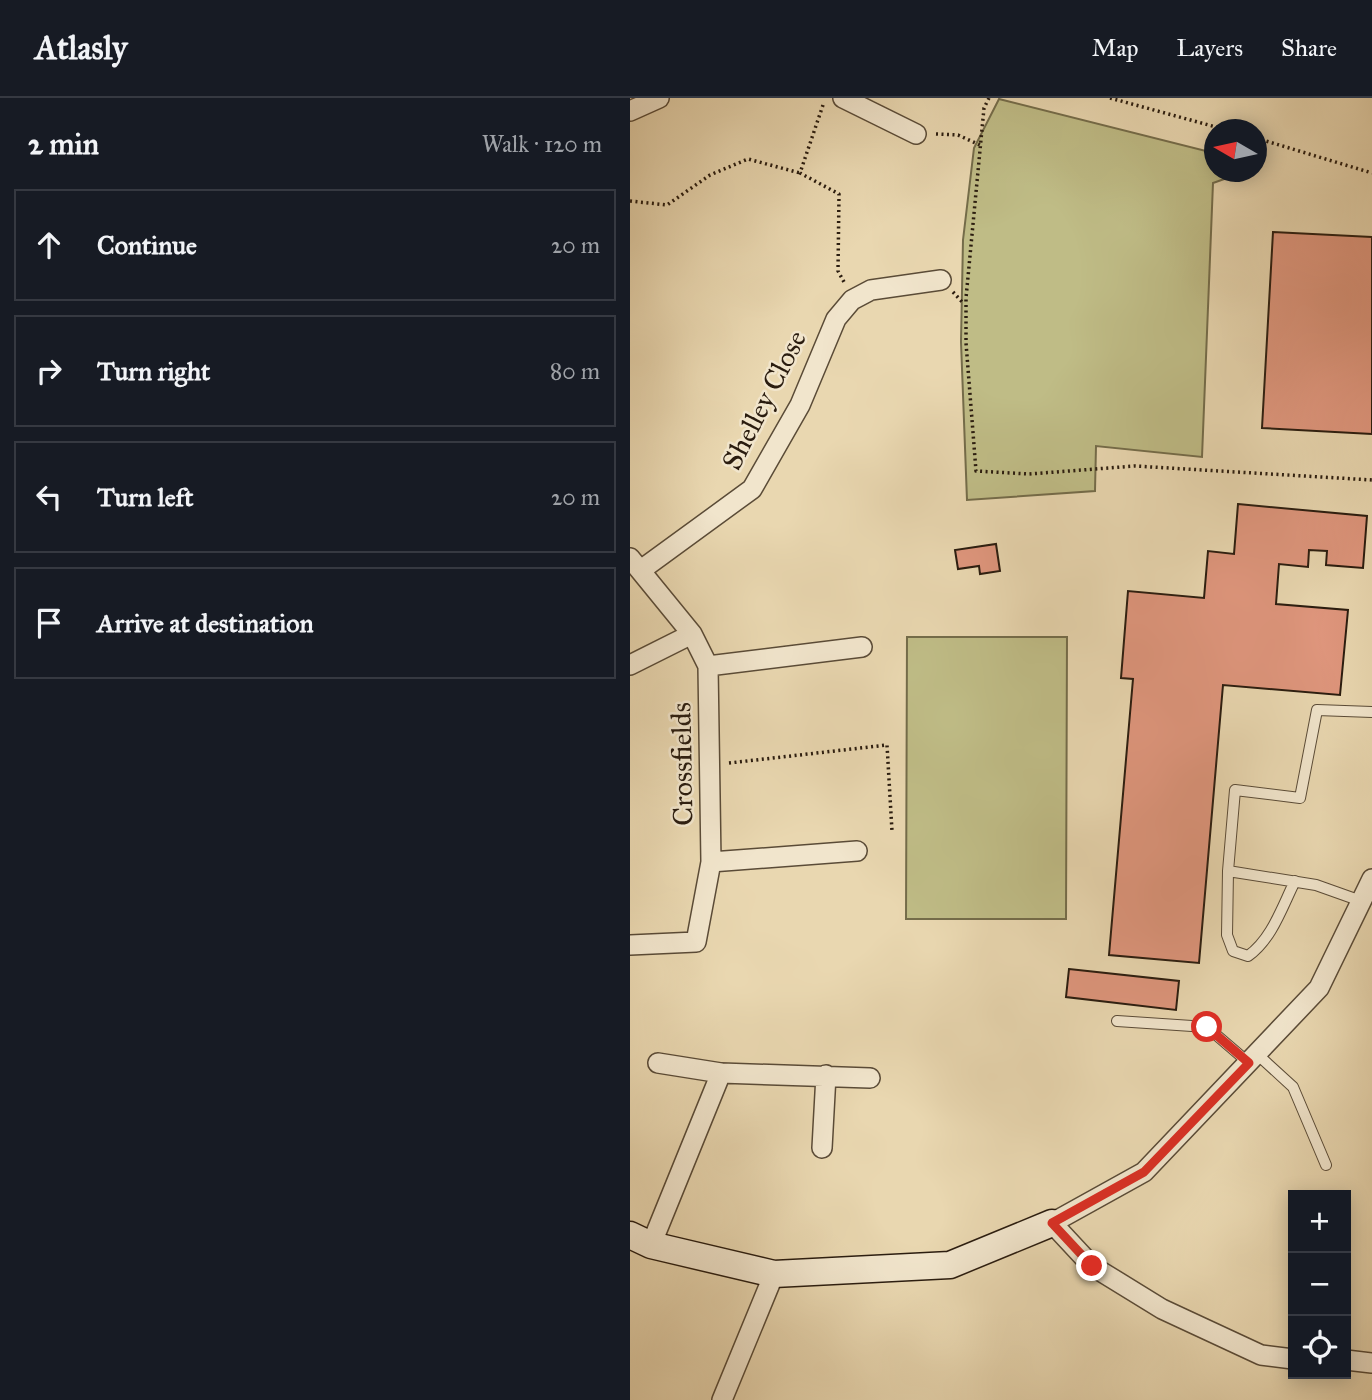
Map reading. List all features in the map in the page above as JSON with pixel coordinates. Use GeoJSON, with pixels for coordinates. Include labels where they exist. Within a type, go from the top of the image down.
{"type":"FeatureCollection","features":[{"type":"Feature","properties":{"kind":"street"},"geometry":{"type":"LineString","coordinates":[[630,111],[659,98]]}},
{"type":"Feature","properties":{"kind":"street"},"geometry":{"type":"LineString","coordinates":[[844,98],[916,134]]}},
{"type":"Feature","properties":{"kind":"street"},"geometry":{"type":"LineString","coordinates":[[852,300],[871,290],[941,280]]}},
{"type":"Feature","properties":{"kind":"street","name":"Shelley Close"},"geometry":{"type":"LineString","coordinates":[[635,564],[752,489],[800,405],[836,319],[852,300]]}},
{"type":"Feature","properties":{"kind":"street","name":"Crossfields"},"geometry":{"type":"LineString","coordinates":[[630,945],[696,942],[711,862],[708,666],[692,634],[635,564]]}},
{"type":"Feature","properties":{"kind":"street"},"geometry":{"type":"LineString","coordinates":[[630,664],[692,634]]}},
{"type":"Feature","properties":{"kind":"street","name":"Crossfields"},"geometry":{"type":"LineString","coordinates":[[708,666],[862,647]]}},
{"type":"Feature","properties":{"kind":"street","name":"Crossfields"},"geometry":{"type":"LineString","coordinates":[[711,862],[858,851]]}},
{"type":"Feature","properties":{"kind":"street"},"geometry":{"type":"LineString","coordinates":[[721,1073],[640,1240],[774,1274],[950,1265],[1052,1223],[1144,1172],[1320,988],[1372,879]]}},
{"type":"Feature","properties":{"kind":"street"},"geometry":{"type":"LineString","coordinates":[[658,1063],[721,1073],[870,1078]]}},
{"type":"Feature","properties":{"kind":"street"},"geometry":{"type":"LineString","coordinates":[[822,1148],[826,1075]]}},
{"type":"Feature","properties":{"kind":"street"},"geometry":{"type":"LineString","coordinates":[[1052,1223],[1092,1266],[1162,1309],[1261,1355],[1288,1358]]}},
{"type":"Feature","properties":{"kind":"street"},"geometry":{"type":"LineString","coordinates":[[722,1400],[774,1274]]}},
{"type":"Feature","properties":{"kind":"street"},"geometry":{"type":"LineString","coordinates":[[1351,1361],[1372,1363]]}},
{"type":"Feature","properties":{"kind":"lane"},"geometry":{"type":"LineString","coordinates":[[1295,881],[1274,924],[1258,949],[1248,956],[1233,951],[1227,936],[1228,871],[1235,790],[1300,798],[1317,710],[1372,712]]}},
{"type":"Feature","properties":{"kind":"lane"},"geometry":{"type":"LineString","coordinates":[[1228,871],[1316,885],[1361,901]]}},
{"type":"Feature","properties":{"kind":"lane"},"geometry":{"type":"LineString","coordinates":[[1117,1021],[1207,1027],[1253,1058],[1293,1087],[1326,1165]]}},
{"type":"Feature","properties":{"kind":"path"},"geometry":{"type":"LineString","coordinates":[[800,173],[826,98]]}},
{"type":"Feature","properties":{"kind":"path"},"geometry":{"type":"LineString","coordinates":[[989,98],[984,108],[966,298],[966,343],[976,471],[1029,474],[1135,466],[1372,480]]}},
{"type":"Feature","properties":{"kind":"path"},"geometry":{"type":"LineString","coordinates":[[1111,98],[1204,124]]}},
{"type":"Feature","properties":{"kind":"path"},"geometry":{"type":"LineString","coordinates":[[916,134],[958,135],[980,145]]}},
{"type":"Feature","properties":{"kind":"path"},"geometry":{"type":"LineString","coordinates":[[1267,141],[1372,173]]}},
{"type":"Feature","properties":{"kind":"path"},"geometry":{"type":"LineString","coordinates":[[630,201],[667,205],[710,175],[748,159],[800,173],[839,194],[838,271],[852,300]]}},
{"type":"Feature","properties":{"kind":"path"},"geometry":{"type":"LineString","coordinates":[[709,765],[887,745],[892,831]]}},
{"type":"Feature","properties":{"kind":"shaded area"},"geometry":{"type":"Polygon","coordinates":[[[999,99],[1204,150],[1204,182],[1216,182],[1213,183],[1202,457],[1096,446],[1095,491],[967,500],[961,342],[963,240],[974,148],[999,99]]]}},
{"type":"Feature","properties":{"kind":"shaded area"},"geometry":{"type":"Polygon","coordinates":[[[907,637],[1067,637],[1066,919],[906,919],[907,637]]]}},
{"type":"Feature","properties":{"kind":"building"},"geometry":{"type":"Polygon","coordinates":[[[1273,232],[1372,237],[1372,434],[1262,428],[1273,232]]]}},
{"type":"Feature","properties":{"kind":"building"},"geometry":{"type":"Polygon","coordinates":[[[1238,504],[1367,516],[1363,568],[1326,565],[1327,551],[1309,550],[1308,567],[1279,564],[1276,604],[1348,610],[1340,695],[1223,685],[1199,963],[1109,955],[1133,679],[1121,678],[1128,591],[1204,598],[1208,551],[1234,554],[1238,504]]]}},
{"type":"Feature","properties":{"kind":"building"},"geometry":{"type":"Polygon","coordinates":[[[996,544],[1000,571],[980,574],[979,566],[958,569],[955,550],[996,544]]]}},
{"type":"Feature","properties":{"kind":"building"},"geometry":{"type":"Polygon","coordinates":[[[1069,969],[1179,981],[1176,1010],[1066,997],[1069,969]]]}},
{"type":"Feature","properties":{"kind":"route"},"geometry":{"type":"LineString","coordinates":[[1092,1266],[1052,1223],[1144,1172],[1249,1063],[1207,1027]]}}]}
